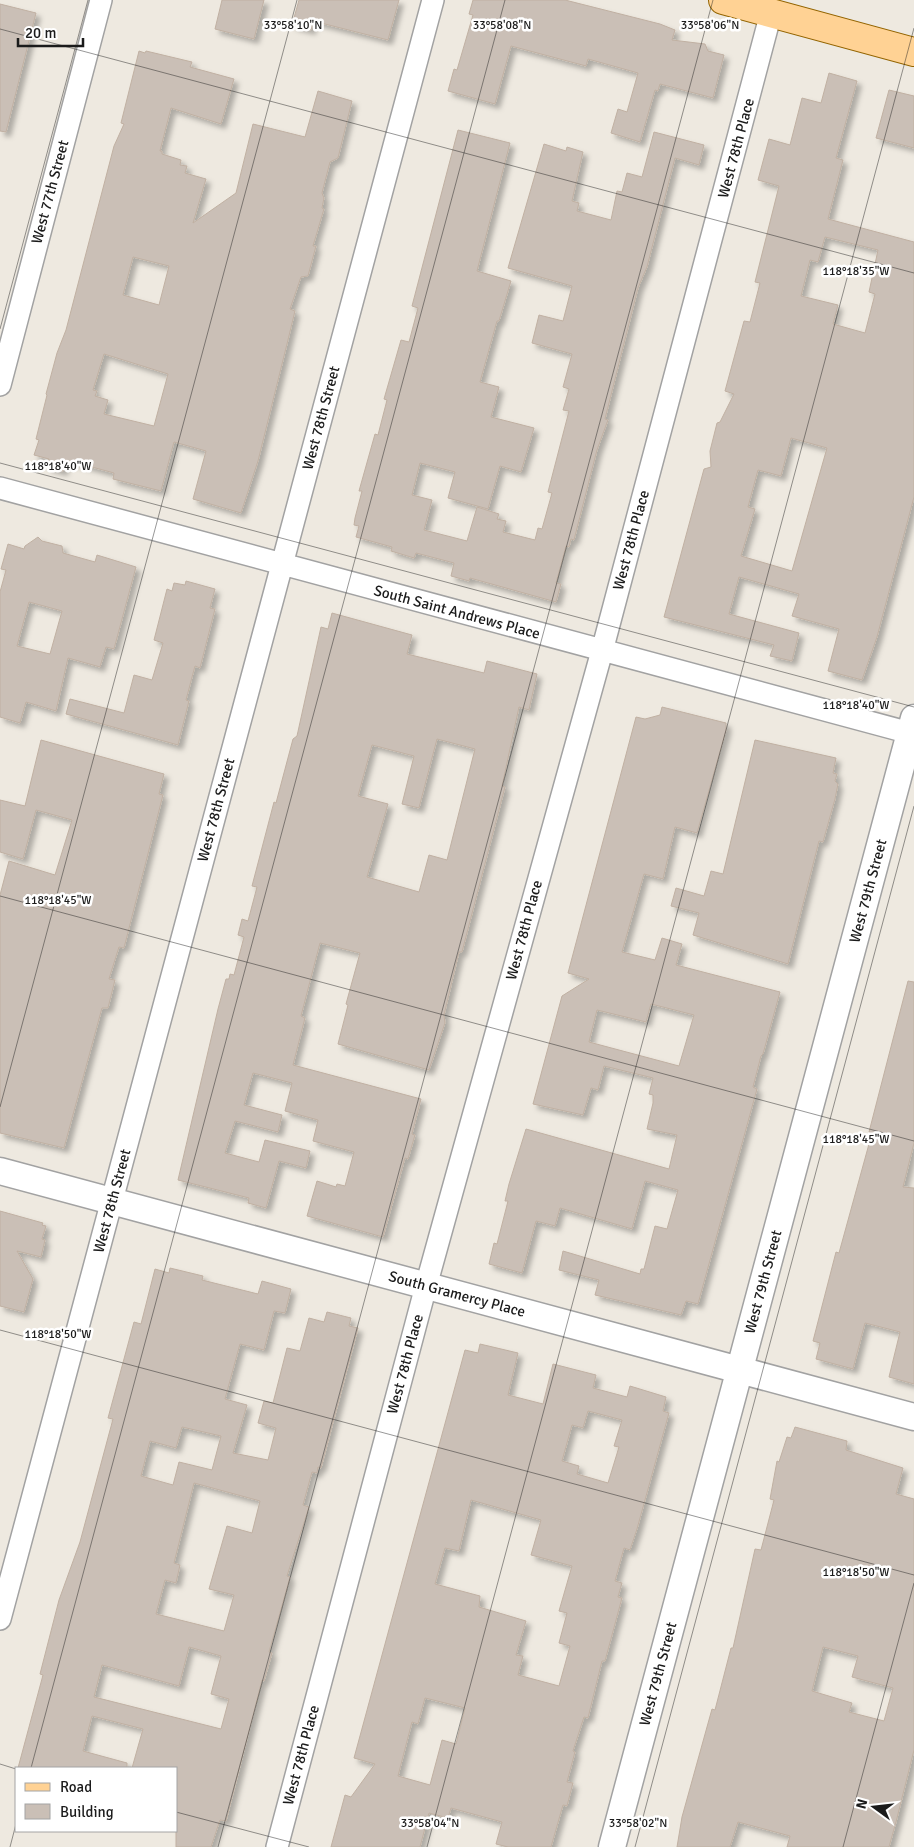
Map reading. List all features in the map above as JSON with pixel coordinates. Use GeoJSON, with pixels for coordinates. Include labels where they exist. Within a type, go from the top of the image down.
{"type":"FeatureCollection","features":[{"type":"Feature","properties":{"kind":"main road"},"geometry":{"type":"LineString","coordinates":[[723,0],[914,52]]}},
{"type":"Feature","properties":{"kind":"street","name":"West 77th Street"},"geometry":{"type":"LineString","coordinates":[[0,385],[101,0]]}},
{"type":"Feature","properties":{"kind":"street","name":"West 78th Street"},"geometry":{"type":"LineString","coordinates":[[0,1619],[433,0]]}},
{"type":"Feature","properties":{"kind":"street","name":"West 78th Place"},"geometry":{"type":"LineString","coordinates":[[277,1847],[426,1286],[602,651],[771,13]]}},
{"type":"Feature","properties":{"kind":"street","name":"South Saint Andrews Place"},"geometry":{"type":"LineString","coordinates":[[0,488],[602,651],[913,728]]}},
{"type":"Feature","properties":{"kind":"street","name":"West 79th Street"},"geometry":{"type":"LineString","coordinates":[[612,1847],[913,728]]}},
{"type":"Feature","properties":{"kind":"street","name":"South Gramercy Place"},"geometry":{"type":"LineString","coordinates":[[0,1171],[914,1417]]}},
{"type":"Feature","properties":{"kind":"building"},"geometry":{"type":"Polygon","coordinates":[[[222,0],[264,0],[254,39],[215,29],[222,0]]]}},
{"type":"Feature","properties":{"kind":"building"},"geometry":{"type":"Polygon","coordinates":[[[299,0],[399,0],[388,40],[313,21],[311,30],[292,25],[299,0]]]}},
{"type":"Feature","properties":{"kind":"building"},"geometry":{"type":"Polygon","coordinates":[[[473,0],[565,0],[660,24],[675,30],[672,40],[705,44],[708,51],[724,55],[713,98],[660,84],[658,91],[655,90],[640,142],[611,133],[618,109],[627,112],[638,73],[588,59],[586,66],[511,46],[495,104],[448,91],[454,69],[457,70],[473,15],[469,14],[473,0]]]}},
{"type":"Feature","properties":{"kind":"building"},"geometry":{"type":"Polygon","coordinates":[[[0,4],[36,13],[6,132],[0,131],[0,4]]]}},
{"type":"Feature","properties":{"kind":"building"},"geometry":{"type":"Polygon","coordinates":[[[139,51],[192,62],[190,67],[234,79],[221,124],[171,108],[160,151],[162,151],[162,154],[181,160],[180,165],[187,166],[185,173],[206,179],[193,223],[236,193],[253,124],[305,137],[318,91],[352,101],[338,158],[330,162],[322,193],[324,198],[322,208],[324,209],[313,246],[316,246],[308,276],[301,277],[290,309],[295,311],[258,461],[241,513],[193,499],[206,451],[174,442],[161,491],[113,479],[114,473],[66,460],[63,471],[47,467],[49,459],[34,455],[39,440],[36,439],[46,394],[57,353],[66,330],[114,146],[124,124],[121,123],[139,51]],[[133,257],[123,295],[159,305],[169,266],[133,257]],[[104,354],[93,390],[97,391],[95,396],[108,400],[104,414],[154,426],[168,374],[104,354]]]}},
{"type":"Feature","properties":{"kind":"building"},"geometry":{"type":"Polygon","coordinates":[[[829,73],[857,81],[836,158],[843,160],[828,219],[914,242],[914,497],[877,637],[862,680],[828,671],[839,629],[792,616],[799,594],[739,577],[729,614],[799,633],[792,661],[770,656],[774,645],[664,617],[704,469],[711,467],[710,451],[717,423],[720,422],[734,394],[725,391],[744,321],[750,322],[760,283],[755,282],[779,186],[758,180],[769,139],[790,145],[802,98],[821,103],[829,73]],[[825,237],[818,262],[810,260],[801,296],[838,305],[833,324],[865,333],[875,294],[869,292],[878,250],[825,237]],[[791,438],[781,476],[758,470],[748,507],[755,509],[741,556],[792,571],[827,448],[791,438]]]}},
{"type":"Feature","properties":{"kind":"building"},"geometry":{"type":"Polygon","coordinates":[[[889,90],[914,96],[914,148],[876,138],[889,90]]]}},
{"type":"Feature","properties":{"kind":"building"},"geometry":{"type":"Polygon","coordinates":[[[458,130],[510,143],[477,271],[511,281],[499,321],[497,321],[480,382],[499,387],[491,417],[534,428],[521,472],[500,466],[488,509],[448,498],[455,472],[420,463],[412,495],[432,500],[424,530],[467,541],[477,507],[499,514],[497,519],[506,521],[503,532],[535,540],[538,528],[542,529],[552,493],[548,492],[569,411],[563,410],[569,389],[563,387],[572,354],[532,343],[539,315],[563,321],[572,286],[508,268],[544,144],[566,151],[567,147],[583,152],[572,201],[579,203],[577,211],[611,220],[617,191],[622,192],[627,173],[642,177],[654,132],[704,145],[699,165],[675,158],[647,267],[638,288],[605,419],[608,420],[597,450],[574,540],[571,539],[569,547],[566,546],[556,583],[561,584],[556,602],[470,578],[469,581],[451,576],[454,563],[416,553],[414,558],[391,551],[392,547],[356,537],[359,526],[354,525],[362,491],[359,491],[375,434],[378,435],[387,400],[384,399],[401,340],[409,342],[418,308],[412,306],[458,130]]]}},
{"type":"Feature","properties":{"kind":"building"},"geometry":{"type":"Polygon","coordinates":[[[38,537],[42,541],[62,546],[63,553],[95,562],[97,555],[136,567],[114,649],[106,647],[100,667],[68,658],[56,711],[26,702],[20,723],[0,717],[0,592],[6,570],[1,569],[8,544],[24,549],[25,546],[38,537]],[[29,602],[17,646],[50,654],[62,611],[29,602]]]}},
{"type":"Feature","properties":{"kind":"building"},"geometry":{"type":"Polygon","coordinates":[[[186,581],[215,589],[210,608],[215,609],[200,668],[195,666],[186,700],[189,701],[178,745],[66,714],[70,699],[124,713],[134,675],[152,680],[163,643],[154,640],[167,589],[172,591],[174,583],[185,585],[186,581]]]}},
{"type":"Feature","properties":{"kind":"building"},"geometry":{"type":"Polygon","coordinates":[[[332,613],[412,635],[407,654],[484,673],[487,661],[537,674],[529,710],[519,707],[502,786],[505,787],[462,952],[459,952],[444,1015],[445,1023],[429,1070],[338,1044],[348,1005],[346,1004],[360,953],[320,943],[301,1016],[305,1018],[293,1065],[421,1099],[412,1134],[415,1135],[408,1159],[405,1158],[383,1237],[307,1216],[317,1181],[336,1187],[337,1184],[345,1186],[354,1152],[313,1141],[318,1120],[285,1111],[292,1083],[253,1073],[244,1105],[282,1115],[278,1132],[235,1121],[225,1153],[259,1162],[265,1140],[310,1151],[306,1168],[279,1161],[266,1208],[248,1203],[249,1198],[178,1180],[218,1009],[226,979],[229,979],[230,974],[234,975],[244,937],[238,935],[242,919],[248,921],[257,887],[252,886],[274,802],[276,803],[293,739],[297,736],[321,627],[328,629],[332,613]],[[437,739],[419,808],[402,804],[414,756],[372,745],[358,796],[388,804],[367,877],[419,892],[429,855],[447,860],[475,749],[437,739]]]}},
{"type":"Feature","properties":{"kind":"building"},"geometry":{"type":"Polygon","coordinates":[[[662,707],[726,723],[726,730],[697,833],[675,827],[663,879],[644,874],[622,952],[655,960],[662,938],[682,944],[676,965],[780,992],[753,1087],[757,1089],[698,1304],[686,1301],[681,1315],[595,1295],[599,1280],[559,1270],[563,1251],[640,1274],[641,1269],[644,1269],[655,1226],[667,1229],[678,1190],[645,1181],[632,1229],[560,1208],[555,1226],[536,1221],[522,1273],[489,1264],[494,1243],[497,1244],[508,1201],[505,1201],[509,1184],[526,1129],[669,1169],[677,1135],[647,1129],[653,1103],[653,1095],[649,1094],[653,1078],[604,1066],[598,1090],[591,1088],[583,1115],[533,1104],[562,996],[589,979],[568,973],[636,717],[645,719],[660,715],[662,707]],[[651,1004],[646,1022],[597,1010],[589,1042],[679,1066],[694,1015],[651,1004]]]}},
{"type":"Feature","properties":{"kind":"building"},"geometry":{"type":"Polygon","coordinates":[[[41,740],[164,774],[159,794],[163,795],[124,948],[119,947],[109,979],[115,980],[108,1008],[102,1008],[64,1148],[0,1133],[0,895],[9,861],[55,875],[72,820],[36,810],[23,859],[0,852],[0,800],[25,806],[41,740]]]}},
{"type":"Feature","properties":{"kind":"building"},"geometry":{"type":"Polygon","coordinates":[[[755,740],[836,758],[833,773],[837,774],[835,781],[838,784],[835,799],[823,842],[819,841],[788,964],[693,935],[699,913],[671,906],[676,888],[704,896],[711,871],[723,874],[755,740]]]}},
{"type":"Feature","properties":{"kind":"building"},"geometry":{"type":"Polygon","coordinates":[[[908,981],[914,982],[914,1143],[903,1187],[914,1188],[914,1384],[889,1377],[900,1332],[865,1323],[853,1369],[816,1359],[820,1343],[813,1341],[836,1252],[839,1253],[872,1133],[869,1132],[908,981]]]}},
{"type":"Feature","properties":{"kind":"building"},"geometry":{"type":"Polygon","coordinates":[[[0,1211],[43,1223],[42,1225],[46,1226],[42,1239],[45,1240],[41,1257],[17,1251],[33,1279],[24,1312],[0,1306],[0,1211]]]}},
{"type":"Feature","properties":{"kind":"building"},"geometry":{"type":"Polygon","coordinates":[[[170,1268],[203,1276],[202,1280],[258,1294],[262,1281],[291,1289],[285,1313],[274,1311],[264,1350],[240,1344],[225,1399],[247,1405],[233,1453],[268,1460],[276,1428],[258,1423],[264,1401],[273,1403],[287,1348],[300,1351],[309,1318],[324,1322],[327,1312],[351,1318],[349,1326],[358,1328],[321,1468],[318,1467],[317,1473],[312,1472],[303,1505],[309,1507],[287,1576],[290,1577],[269,1652],[272,1653],[264,1681],[262,1680],[226,1821],[220,1820],[211,1847],[176,1847],[176,1832],[178,1832],[178,1767],[132,1767],[143,1729],[92,1716],[83,1751],[127,1763],[127,1767],[18,1767],[43,1675],[40,1674],[59,1600],[80,1542],[113,1419],[108,1418],[134,1322],[141,1324],[155,1269],[169,1273],[170,1268]],[[182,1427],[176,1448],[150,1441],[141,1476],[173,1485],[179,1462],[212,1470],[221,1436],[182,1427]],[[194,1483],[174,1563],[180,1565],[176,1583],[165,1580],[156,1614],[224,1631],[234,1595],[209,1589],[227,1526],[252,1533],[260,1501],[194,1483]],[[189,1647],[179,1686],[102,1665],[94,1697],[221,1729],[229,1699],[211,1694],[221,1656],[189,1647]]]}},
{"type":"Feature","properties":{"kind":"building"},"geometry":{"type":"Polygon","coordinates":[[[480,1344],[518,1353],[508,1395],[543,1404],[553,1364],[596,1375],[593,1388],[627,1397],[630,1386],[666,1397],[663,1411],[669,1413],[637,1529],[630,1550],[624,1548],[615,1581],[622,1583],[618,1597],[622,1598],[605,1661],[602,1661],[588,1718],[584,1717],[573,1751],[575,1752],[567,1782],[573,1783],[567,1806],[563,1805],[551,1847],[508,1847],[496,1844],[502,1822],[451,1808],[448,1818],[429,1813],[420,1847],[331,1847],[345,1795],[351,1797],[375,1764],[354,1758],[465,1350],[478,1353],[480,1344]],[[588,1411],[583,1428],[572,1425],[562,1461],[579,1466],[577,1474],[608,1483],[619,1447],[614,1446],[622,1420],[588,1411]],[[471,1500],[459,1551],[445,1548],[435,1584],[480,1596],[479,1607],[526,1621],[516,1655],[523,1656],[518,1675],[559,1686],[570,1646],[559,1643],[567,1613],[559,1611],[572,1566],[531,1555],[541,1520],[471,1500]],[[425,1698],[418,1724],[412,1722],[398,1776],[430,1785],[442,1740],[456,1744],[465,1708],[425,1698]]]}},
{"type":"Feature","properties":{"kind":"building"},"geometry":{"type":"Polygon","coordinates":[[[795,1427],[847,1441],[846,1450],[903,1468],[896,1494],[914,1499],[914,1750],[896,1822],[889,1847],[787,1847],[790,1836],[738,1822],[730,1847],[677,1847],[682,1817],[712,1709],[715,1710],[731,1648],[733,1648],[755,1549],[761,1550],[774,1500],[770,1499],[777,1461],[779,1462],[787,1437],[791,1438],[795,1427]],[[823,1647],[812,1691],[852,1703],[849,1712],[884,1721],[893,1688],[852,1677],[858,1656],[823,1647]]]}}]}
